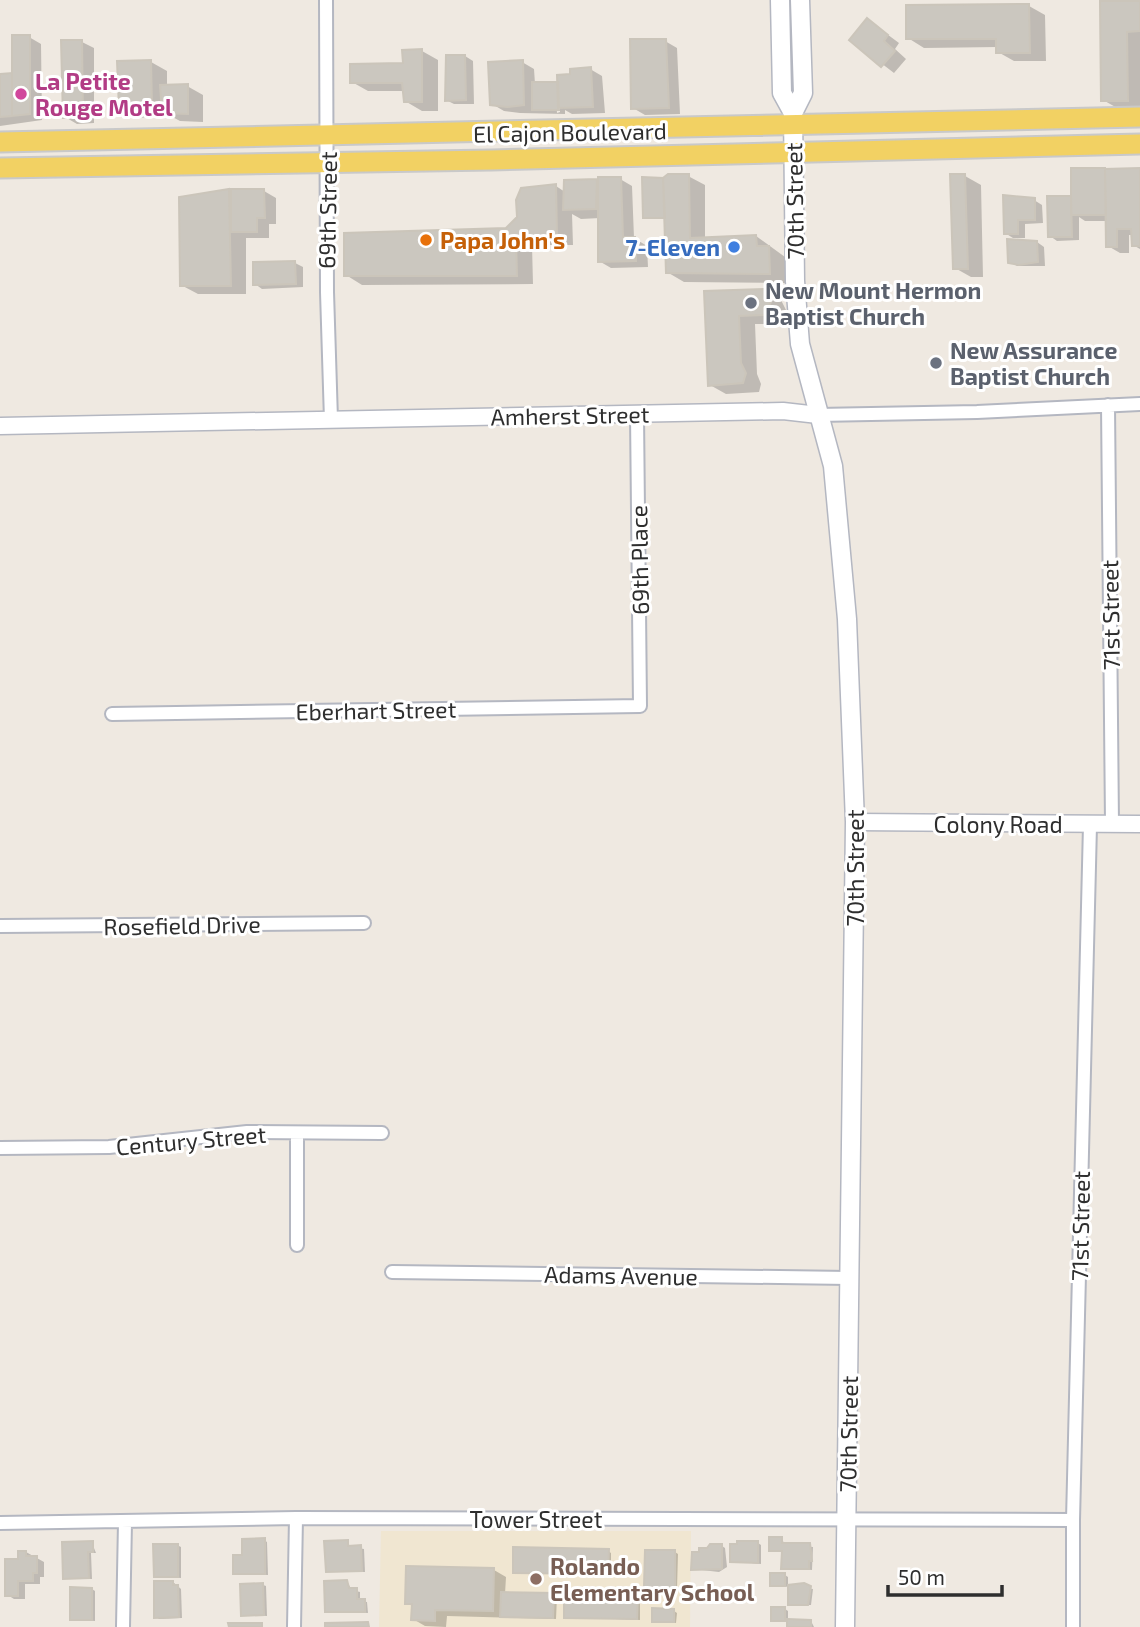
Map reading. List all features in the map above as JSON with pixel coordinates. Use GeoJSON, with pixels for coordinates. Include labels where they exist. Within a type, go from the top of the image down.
{"type":"FeatureCollection","features":[{"type":"Feature","properties":{"kind":"main road","name":"70th Street"},"geometry":{"type":"LineString","coordinates":[[780,0],[782,93],[793,120],[800,344],[833,466],[841,539],[855,822],[845,1627]]}},
{"type":"Feature","properties":{"kind":"main road","name":"70th Street"},"geometry":{"type":"LineString","coordinates":[[793,120],[803,93],[800,0]]}},
{"type":"Feature","properties":{"kind":"main road","name":"El Cajon Boulevard"},"geometry":{"type":"LineString","coordinates":[[0,142],[328,136],[793,120],[1140,117]]}},
{"type":"Feature","properties":{"kind":"main road","name":"El Cajon Boulevard"},"geometry":{"type":"LineString","coordinates":[[0,168],[1140,144]]}},
{"type":"Feature","properties":{"kind":"street","name":"69th Street"},"geometry":{"type":"LineString","coordinates":[[326,0],[327,292],[331,420]]}},
{"type":"Feature","properties":{"kind":"street","name":"Amherst Street"},"geometry":{"type":"LineString","coordinates":[[0,426],[785,411],[818,415],[977,412],[1140,404]]}},
{"type":"Feature","properties":{"kind":"street","name":"71st Street"},"geometry":{"type":"LineString","coordinates":[[1108,405],[1112,824]]}},
{"type":"Feature","properties":{"kind":"street","name":"69th Place"},"geometry":{"type":"LineString","coordinates":[[637,414],[640,706]]}},
{"type":"Feature","properties":{"kind":"street","name":"Eberhart Street"},"geometry":{"type":"LineString","coordinates":[[112,714],[640,706]]}},
{"type":"Feature","properties":{"kind":"street","name":"Colony Road"},"geometry":{"type":"LineString","coordinates":[[855,822],[1140,824]]}},
{"type":"Feature","properties":{"kind":"street","name":"71st Street"},"geometry":{"type":"LineString","coordinates":[[1073,1627],[1073,1520],[1090,825]]}},
{"type":"Feature","properties":{"kind":"street","name":"Rosefield Drive"},"geometry":{"type":"LineString","coordinates":[[0,926],[363,923]]}},
{"type":"Feature","properties":{"kind":"street","name":"Century Street"},"geometry":{"type":"LineString","coordinates":[[0,1148],[109,1147],[247,1132],[382,1133]]}},
{"type":"Feature","properties":{"kind":"street"},"geometry":{"type":"LineString","coordinates":[[297,1133],[297,1245]]}},
{"type":"Feature","properties":{"kind":"street","name":"Adams Avenue"},"geometry":{"type":"LineString","coordinates":[[392,1272],[849,1278]]}},
{"type":"Feature","properties":{"kind":"street","name":"Tower Street"},"geometry":{"type":"LineString","coordinates":[[0,1523],[296,1518],[1073,1520]]}},
{"type":"Feature","properties":{"kind":"street"},"geometry":{"type":"LineString","coordinates":[[294,1627],[296,1518]]}},
{"type":"Feature","properties":{"kind":"street"},"geometry":{"type":"LineString","coordinates":[[123,1627],[125,1522]]}},
{"type":"Feature","properties":{"kind":"shaded area","name":"Rolando Elementary School"},"geometry":{"type":"Polygon","coordinates":[[[381,1531],[691,1531],[690,1627],[379,1627],[381,1531]]]}},
{"type":"Feature","properties":{"kind":"building"},"geometry":{"type":"Polygon","coordinates":[[[1100,1],[1140,1],[1140,31],[1127,32],[1128,101],[1101,101],[1100,1]]]}},
{"type":"Feature","properties":{"kind":"building"},"geometry":{"type":"Polygon","coordinates":[[[1029,4],[1030,53],[996,53],[996,39],[906,39],[906,5],[1029,4]]]}},
{"type":"Feature","properties":{"kind":"building"},"geometry":{"type":"Polygon","coordinates":[[[867,18],[888,35],[884,41],[895,51],[881,67],[849,40],[867,18]]]}},
{"type":"Feature","properties":{"kind":"building","name":"La Petite Rouge Motel"},"geometry":{"type":"Polygon","coordinates":[[[12,35],[30,35],[30,114],[12,116],[12,35]]]}},
{"type":"Feature","properties":{"kind":"building"},"geometry":{"type":"Polygon","coordinates":[[[630,39],[666,39],[669,108],[631,109],[630,39]]]}},
{"type":"Feature","properties":{"kind":"building"},"geometry":{"type":"Polygon","coordinates":[[[61,40],[82,40],[83,117],[63,118],[61,40]]]}},
{"type":"Feature","properties":{"kind":"building"},"geometry":{"type":"Polygon","coordinates":[[[422,49],[422,102],[404,102],[402,83],[350,83],[350,64],[403,63],[402,50],[422,49]]]}},
{"type":"Feature","properties":{"kind":"building"},"geometry":{"type":"Polygon","coordinates":[[[446,55],[465,55],[466,100],[445,101],[446,55]]]}},
{"type":"Feature","properties":{"kind":"building"},"geometry":{"type":"Polygon","coordinates":[[[151,60],[152,108],[119,109],[117,61],[151,60]]]}},
{"type":"Feature","properties":{"kind":"building"},"geometry":{"type":"Polygon","coordinates":[[[523,60],[524,105],[490,105],[488,62],[523,60]]]}},
{"type":"Feature","properties":{"kind":"building"},"geometry":{"type":"Polygon","coordinates":[[[591,67],[593,107],[558,108],[557,75],[570,74],[570,69],[591,67]]]}},
{"type":"Feature","properties":{"kind":"building"},"geometry":{"type":"Polygon","coordinates":[[[12,73],[12,116],[0,117],[0,74],[12,73]]]}},
{"type":"Feature","properties":{"kind":"building"},"geometry":{"type":"Polygon","coordinates":[[[532,82],[558,82],[559,110],[532,110],[532,82]]]}},
{"type":"Feature","properties":{"kind":"building"},"geometry":{"type":"Polygon","coordinates":[[[188,84],[188,114],[162,113],[160,85],[188,84]]]}},
{"type":"Feature","properties":{"kind":"building"},"geometry":{"type":"Polygon","coordinates":[[[1071,168],[1105,168],[1106,215],[1071,215],[1071,168]]]}},
{"type":"Feature","properties":{"kind":"building"},"geometry":{"type":"Polygon","coordinates":[[[1140,168],[1140,246],[1132,246],[1131,229],[1117,229],[1117,247],[1106,247],[1105,169],[1140,168]]]}},
{"type":"Feature","properties":{"kind":"building"},"geometry":{"type":"Polygon","coordinates":[[[668,174],[689,174],[690,238],[756,235],[757,246],[769,246],[770,274],[666,273],[663,178],[668,174]]]}},
{"type":"Feature","properties":{"kind":"building"},"geometry":{"type":"Polygon","coordinates":[[[950,174],[965,174],[968,269],[953,269],[950,174]]]}},
{"type":"Feature","properties":{"kind":"building"},"geometry":{"type":"Polygon","coordinates":[[[598,177],[621,177],[623,237],[635,237],[636,261],[598,262],[598,177]]]}},
{"type":"Feature","properties":{"kind":"building"},"geometry":{"type":"Polygon","coordinates":[[[642,177],[663,178],[665,218],[643,218],[642,177]]]}},
{"type":"Feature","properties":{"kind":"building"},"geometry":{"type":"Polygon","coordinates":[[[597,179],[596,209],[563,210],[564,180],[597,179]]]}},
{"type":"Feature","properties":{"kind":"building"},"geometry":{"type":"Polygon","coordinates":[[[556,184],[557,236],[516,237],[517,276],[344,276],[344,233],[506,228],[517,217],[516,200],[521,188],[556,184]]]}},
{"type":"Feature","properties":{"kind":"building"},"geometry":{"type":"Polygon","coordinates":[[[229,189],[231,286],[180,286],[179,197],[229,189]]]}},
{"type":"Feature","properties":{"kind":"building"},"geometry":{"type":"Polygon","coordinates":[[[231,189],[264,189],[265,218],[257,218],[257,232],[231,232],[231,189]]]}},
{"type":"Feature","properties":{"kind":"building"},"geometry":{"type":"Polygon","coordinates":[[[1003,195],[1035,198],[1035,220],[1018,220],[1018,234],[1004,234],[1003,195]]]}},
{"type":"Feature","properties":{"kind":"building"},"geometry":{"type":"Polygon","coordinates":[[[1047,196],[1071,196],[1072,237],[1048,237],[1047,196]]]}},
{"type":"Feature","properties":{"kind":"building"},"geometry":{"type":"Polygon","coordinates":[[[1007,239],[1037,241],[1038,262],[1019,265],[1008,263],[1007,239]]]}},
{"type":"Feature","properties":{"kind":"building"},"geometry":{"type":"Polygon","coordinates":[[[295,261],[296,284],[253,285],[253,262],[295,261]]]}},
{"type":"Feature","properties":{"kind":"building"},"geometry":{"type":"Polygon","coordinates":[[[764,289],[771,302],[764,315],[739,316],[741,363],[746,373],[743,383],[708,386],[704,291],[764,289]]]}},
{"type":"Feature","properties":{"kind":"building"},"geometry":{"type":"Polygon","coordinates":[[[769,1537],[782,1537],[782,1543],[810,1543],[812,1561],[809,1561],[809,1569],[781,1569],[782,1551],[769,1551],[769,1537]]]}},
{"type":"Feature","properties":{"kind":"building"},"geometry":{"type":"Polygon","coordinates":[[[265,1538],[265,1574],[233,1574],[233,1555],[242,1555],[242,1539],[265,1538]]]}},
{"type":"Feature","properties":{"kind":"building"},"geometry":{"type":"Polygon","coordinates":[[[348,1540],[348,1546],[361,1545],[362,1571],[326,1572],[324,1541],[348,1540]]]}},
{"type":"Feature","properties":{"kind":"building"},"geometry":{"type":"Polygon","coordinates":[[[93,1541],[93,1552],[88,1552],[89,1578],[63,1579],[62,1542],[93,1541]]]}},
{"type":"Feature","properties":{"kind":"building"},"geometry":{"type":"Polygon","coordinates":[[[737,1541],[758,1541],[758,1563],[730,1562],[730,1544],[737,1544],[737,1541]]]}},
{"type":"Feature","properties":{"kind":"building"},"geometry":{"type":"Polygon","coordinates":[[[153,1544],[178,1544],[178,1577],[154,1577],[153,1544]]]}},
{"type":"Feature","properties":{"kind":"building"},"geometry":{"type":"Polygon","coordinates":[[[710,1544],[722,1544],[722,1569],[691,1570],[692,1552],[699,1552],[699,1548],[707,1548],[710,1544]]]}},
{"type":"Feature","properties":{"kind":"building"},"geometry":{"type":"Polygon","coordinates":[[[513,1547],[609,1549],[608,1574],[513,1573],[513,1547]]]}},
{"type":"Feature","properties":{"kind":"building"},"geometry":{"type":"Polygon","coordinates":[[[645,1550],[675,1550],[675,1588],[644,1587],[645,1550]]]}},
{"type":"Feature","properties":{"kind":"building"},"geometry":{"type":"Polygon","coordinates":[[[18,1551],[26,1551],[26,1556],[37,1556],[37,1573],[33,1573],[33,1581],[18,1581],[18,1596],[5,1596],[5,1559],[18,1559],[18,1551]]]}},
{"type":"Feature","properties":{"kind":"building"},"geometry":{"type":"Polygon","coordinates":[[[406,1566],[494,1568],[493,1611],[435,1610],[435,1621],[411,1620],[412,1604],[405,1604],[406,1566]]]}},
{"type":"Feature","properties":{"kind":"building"},"geometry":{"type":"Polygon","coordinates":[[[770,1573],[785,1573],[785,1586],[770,1586],[770,1573]]]}},
{"type":"Feature","properties":{"kind":"building"},"geometry":{"type":"Polygon","coordinates":[[[347,1580],[349,1588],[357,1588],[357,1599],[365,1599],[365,1612],[325,1612],[324,1581],[347,1580]]]}},
{"type":"Feature","properties":{"kind":"building"},"geometry":{"type":"Polygon","coordinates":[[[154,1581],[173,1581],[173,1585],[178,1585],[179,1617],[154,1618],[154,1581]]]}},
{"type":"Feature","properties":{"kind":"building"},"geometry":{"type":"Polygon","coordinates":[[[263,1583],[264,1615],[241,1616],[240,1584],[263,1583]]]}},
{"type":"Feature","properties":{"kind":"building"},"geometry":{"type":"Polygon","coordinates":[[[804,1583],[811,1586],[808,1605],[788,1605],[788,1585],[804,1583]]]}},
{"type":"Feature","properties":{"kind":"building"},"geometry":{"type":"Polygon","coordinates":[[[70,1587],[92,1588],[92,1620],[70,1620],[70,1587]]]}},
{"type":"Feature","properties":{"kind":"building"},"geometry":{"type":"Polygon","coordinates":[[[501,1592],[554,1593],[553,1618],[500,1617],[501,1592]]]}},
{"type":"Feature","properties":{"kind":"building"},"geometry":{"type":"Polygon","coordinates":[[[564,1592],[638,1594],[637,1619],[564,1618],[564,1592]]]}},
{"type":"Feature","properties":{"kind":"building"},"geometry":{"type":"Polygon","coordinates":[[[771,1607],[785,1607],[785,1621],[771,1621],[771,1607]]]}},
{"type":"Feature","properties":{"kind":"building"},"geometry":{"type":"Polygon","coordinates":[[[652,1608],[674,1609],[674,1622],[652,1622],[652,1608]]]}},
{"type":"Feature","properties":{"kind":"building"},"geometry":{"type":"Polygon","coordinates":[[[787,1619],[811,1620],[811,1627],[787,1627],[787,1619]]]}},
{"type":"Feature","properties":{"kind":"building"},"geometry":{"type":"Polygon","coordinates":[[[368,1622],[369,1627],[325,1627],[325,1623],[368,1622]]]}},
{"type":"Feature","properties":{"kind":"building"},"geometry":{"type":"Polygon","coordinates":[[[228,1623],[262,1623],[262,1627],[229,1627],[228,1623]]]}},
{"type":"Feature","properties":{"kind":"place","name":"La Petite Rouge Motel"},"geometry":{"type":"Point","coordinates":[21,94]}},
{"type":"Feature","properties":{"kind":"place","name":"Papa John's"},"geometry":{"type":"Point","coordinates":[426,240]}},
{"type":"Feature","properties":{"kind":"place","name":"7-Eleven"},"geometry":{"type":"Point","coordinates":[734,247]}},
{"type":"Feature","properties":{"kind":"place","name":"New Mount Hermon Baptist Church"},"geometry":{"type":"Point","coordinates":[751,303]}},
{"type":"Feature","properties":{"kind":"place","name":"New Assurance Baptist Church"},"geometry":{"type":"Point","coordinates":[936,363]}},
{"type":"Feature","properties":{"kind":"place","name":"Rolando Elementary School"},"geometry":{"type":"Point","coordinates":[536,1579]}}]}
